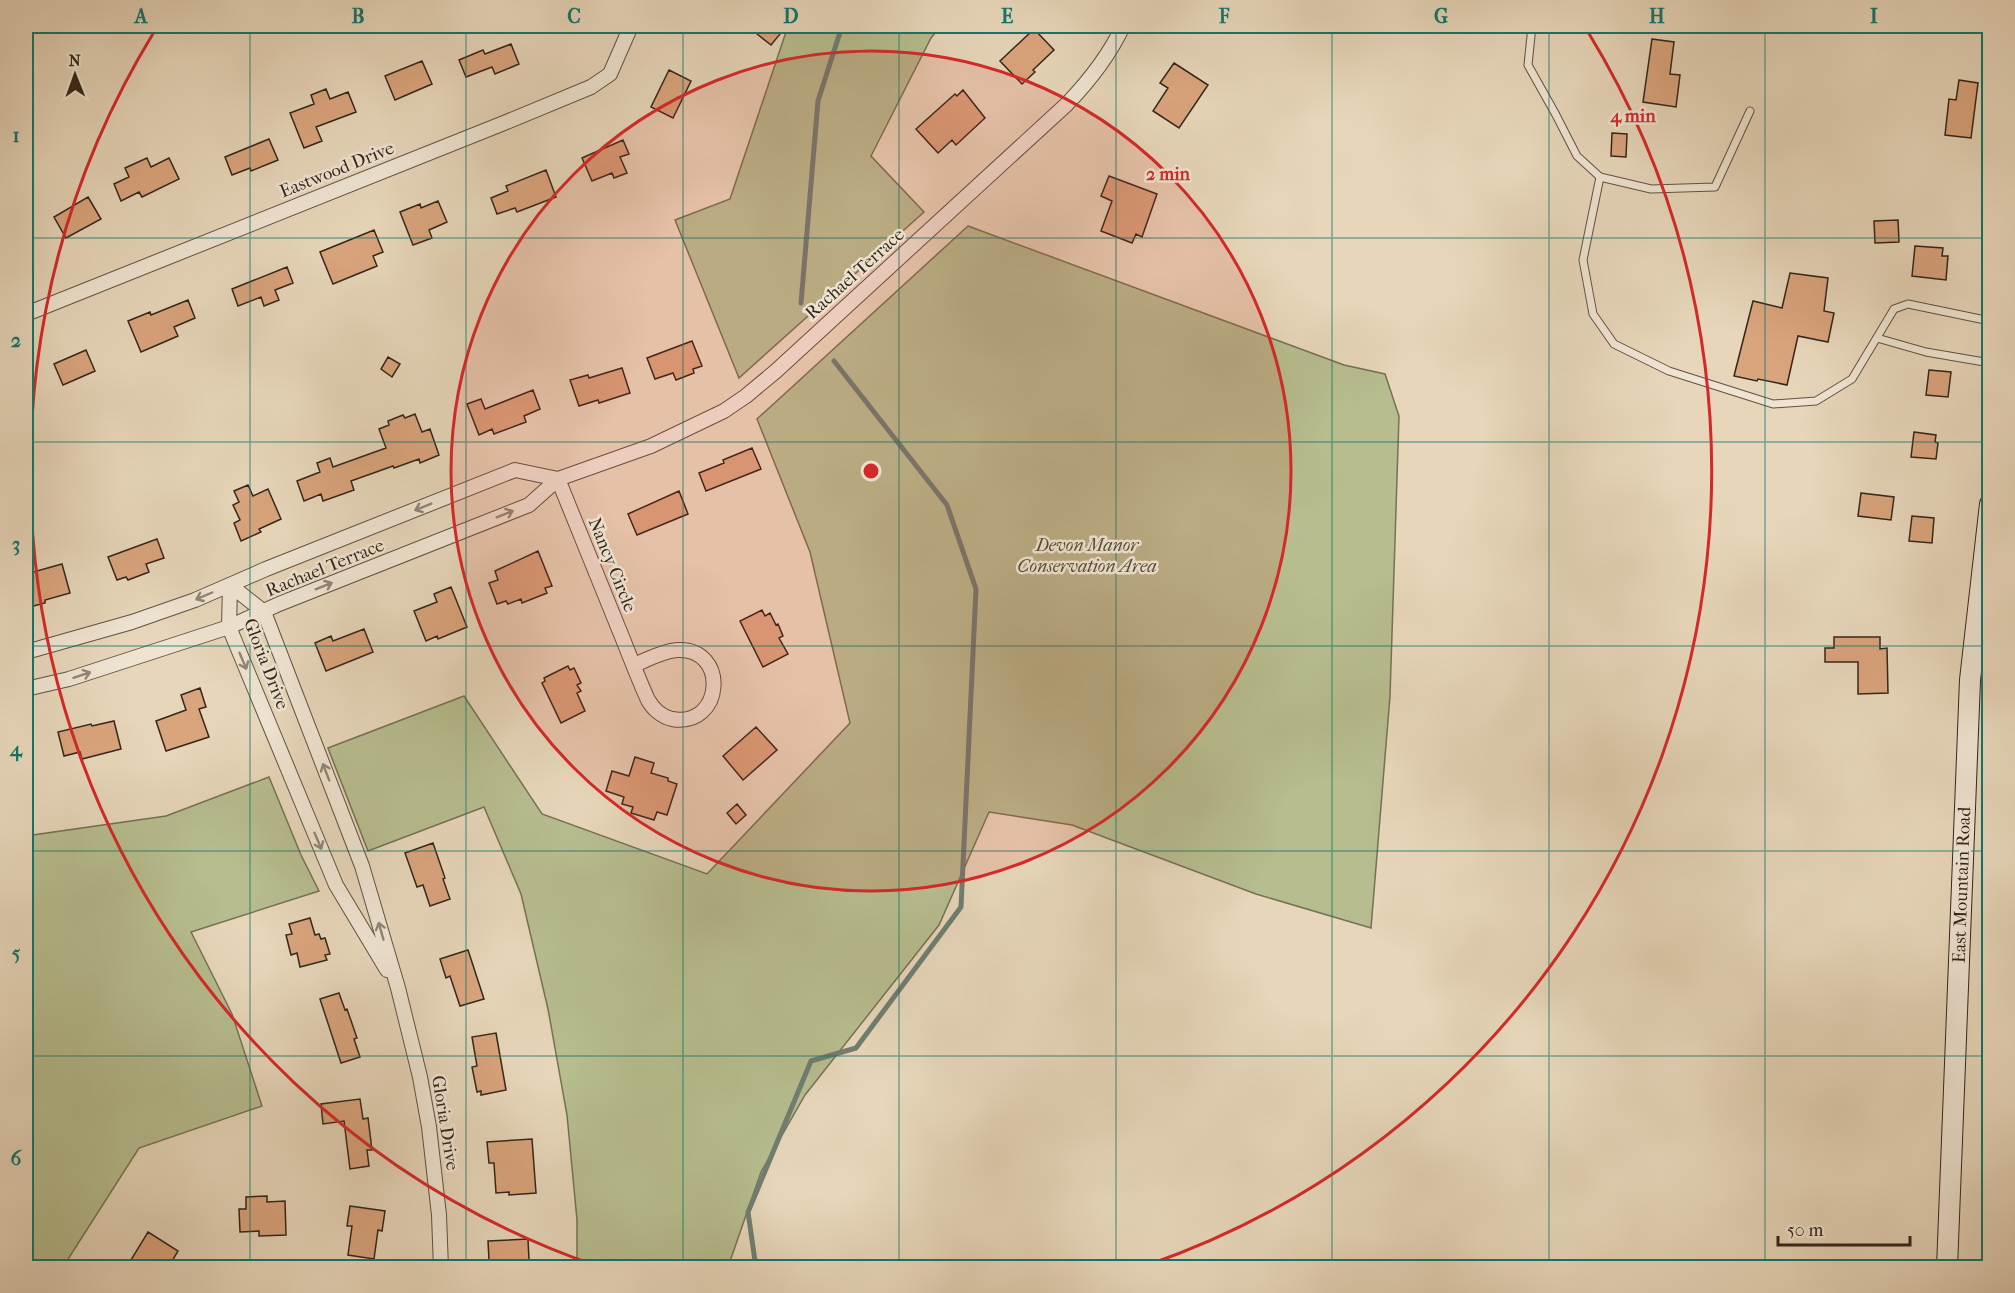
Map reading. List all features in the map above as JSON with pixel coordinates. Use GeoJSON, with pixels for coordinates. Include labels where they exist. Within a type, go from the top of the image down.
{"type":"FeatureCollection","features":[{"type":"Feature","properties":{"kind":"main road","name":"East Mountain Road"},"geometry":{"type":"LineString","coordinates":[[1947,1268],[1970,680],[1989,504]]}},
{"type":"Feature","properties":{"kind":"street","name":"Eastwood Drive"},"geometry":{"type":"LineString","coordinates":[[26,314],[591,87],[610,75],[631,26]]}},
{"type":"Feature","properties":{"kind":"street","name":"Rachael Terrace"},"geometry":{"type":"LineString","coordinates":[[26,689],[69,679],[229,627],[529,505],[558,479],[678,435],[724,411],[746,396],[1067,104],[1095,74],[1123,26]]}},
{"type":"Feature","properties":{"kind":"street","name":"Rachael Terrace"},"geometry":{"type":"LineString","coordinates":[[26,652],[132,622],[195,600],[515,470],[558,479]]}},
{"type":"Feature","properties":{"kind":"street","name":"Nancy Circle"},"geometry":{"type":"LineString","coordinates":[[558,479],[634,665],[651,705],[666,717],[679,719],[693,717],[704,710],[711,699],[714,686],[711,670],[707,663],[695,653],[672,650],[634,665]]}},
{"type":"Feature","properties":{"kind":"street","name":"Gloria Drive"},"geometry":{"type":"LineString","coordinates":[[230,585],[264,612],[362,866],[398,988],[420,1077],[429,1127],[439,1215],[441,1268]]}},
{"type":"Feature","properties":{"kind":"street","name":"Gloria Drive"},"geometry":{"type":"LineString","coordinates":[[230,585],[229,627],[336,885],[398,988]]}},
{"type":"Feature","properties":{"kind":"lane"},"geometry":{"type":"LineString","coordinates":[[1532,26],[1528,65],[1577,156],[1600,177],[1651,189],[1715,187],[1750,111]]}},
{"type":"Feature","properties":{"kind":"lane"},"geometry":{"type":"LineString","coordinates":[[1600,177],[1583,260],[1593,314],[1614,344],[1669,371],[1773,404],[1816,401],[1852,379],[1894,309],[1908,304],[1989,321]]}},
{"type":"Feature","properties":{"kind":"lane"},"geometry":{"type":"LineString","coordinates":[[1876,338],[1926,351],[1989,363]]}},
{"type":"Feature","properties":{"kind":"green space"},"geometry":{"type":"Polygon","coordinates":[[[788,26],[941,26],[931,38],[871,156],[924,212],[739,378],[675,220],[730,199],[788,26]]]}},
{"type":"Feature","properties":{"kind":"green space","name":"Devon Manor Conservation Area"},"geometry":{"type":"Polygon","coordinates":[[[968,226],[1344,365],[1385,374],[1399,416],[1390,696],[1371,928],[1256,894],[1072,825],[989,812],[939,925],[805,1095],[761,1172],[728,1267],[577,1267],[577,1220],[567,1115],[548,1009],[521,894],[484,807],[368,851],[328,748],[464,696],[542,814],[707,874],[850,723],[810,552],[757,419],[968,226]]]}},
{"type":"Feature","properties":{"kind":"green space"},"geometry":{"type":"Polygon","coordinates":[[[269,777],[301,855],[319,891],[191,932],[232,1014],[262,1106],[139,1148],[63,1267],[26,1267],[26,836],[166,816],[269,777]]]}},
{"type":"Feature","properties":{"kind":"building"},"geometry":{"type":"Polygon","coordinates":[[[764,26],[769,26],[780,34],[771,45],[757,34],[764,26]]]}},
{"type":"Feature","properties":{"kind":"building"},"geometry":{"type":"Polygon","coordinates":[[[1034,29],[1054,50],[1022,84],[1000,61],[1034,29]]]}},
{"type":"Feature","properties":{"kind":"building"},"geometry":{"type":"Polygon","coordinates":[[[1652,39],[1674,42],[1670,74],[1680,75],[1676,107],[1643,102],[1652,39]]]}},
{"type":"Feature","properties":{"kind":"building"},"geometry":{"type":"Polygon","coordinates":[[[511,44],[519,64],[495,74],[492,67],[466,77],[459,60],[483,50],[485,54],[511,44]]]}},
{"type":"Feature","properties":{"kind":"building"},"geometry":{"type":"Polygon","coordinates":[[[422,61],[432,84],[395,100],[385,76],[422,61]]]}},
{"type":"Feature","properties":{"kind":"building"},"geometry":{"type":"Polygon","coordinates":[[[1174,63],[1208,85],[1179,128],[1153,111],[1168,88],[1160,83],[1174,63]]]}},
{"type":"Feature","properties":{"kind":"building"},"geometry":{"type":"Polygon","coordinates":[[[669,70],[691,81],[673,118],[651,107],[669,70]]]}},
{"type":"Feature","properties":{"kind":"building"},"geometry":{"type":"Polygon","coordinates":[[[1959,80],[1978,83],[1971,138],[1945,135],[1949,99],[1956,100],[1959,80]]]}},
{"type":"Feature","properties":{"kind":"building"},"geometry":{"type":"Polygon","coordinates":[[[326,89],[330,99],[348,92],[356,112],[316,127],[322,141],[304,148],[290,113],[314,104],[311,95],[326,89]]]}},
{"type":"Feature","properties":{"kind":"building"},"geometry":{"type":"Polygon","coordinates":[[[963,90],[985,118],[956,145],[952,140],[938,153],[916,129],[955,94],[957,96],[963,90]]]}},
{"type":"Feature","properties":{"kind":"building"},"geometry":{"type":"Polygon","coordinates":[[[1612,133],[1627,134],[1626,157],[1611,156],[1612,133]]]}},
{"type":"Feature","properties":{"kind":"building"},"geometry":{"type":"Polygon","coordinates":[[[269,139],[278,160],[251,171],[250,168],[232,175],[225,157],[269,139]]]}},
{"type":"Feature","properties":{"kind":"building"},"geometry":{"type":"Polygon","coordinates":[[[623,140],[629,154],[620,157],[627,173],[614,178],[612,173],[592,181],[582,158],[623,140]]]}},
{"type":"Feature","properties":{"kind":"building"},"geometry":{"type":"Polygon","coordinates":[[[147,158],[151,167],[169,158],[179,179],[142,197],[139,192],[121,201],[114,184],[129,177],[125,168],[147,158]]]}},
{"type":"Feature","properties":{"kind":"building"},"geometry":{"type":"Polygon","coordinates":[[[546,170],[556,197],[517,212],[515,208],[497,214],[491,198],[508,191],[506,186],[546,170]]]}},
{"type":"Feature","properties":{"kind":"building"},"geometry":{"type":"Polygon","coordinates":[[[1109,176],[1157,194],[1142,237],[1136,234],[1132,243],[1101,231],[1112,201],[1101,196],[1109,176]]]}},
{"type":"Feature","properties":{"kind":"building"},"geometry":{"type":"Polygon","coordinates":[[[88,197],[101,219],[66,238],[54,217],[88,197]]]}},
{"type":"Feature","properties":{"kind":"building"},"geometry":{"type":"Polygon","coordinates":[[[438,201],[447,222],[429,230],[432,238],[413,245],[400,212],[420,204],[421,208],[438,201]]]}},
{"type":"Feature","properties":{"kind":"building"},"geometry":{"type":"Polygon","coordinates":[[[1898,220],[1899,242],[1875,243],[1874,221],[1898,220]]]}},
{"type":"Feature","properties":{"kind":"building"},"geometry":{"type":"Polygon","coordinates":[[[374,230],[383,252],[373,256],[377,266],[333,284],[320,252],[374,230]]]}},
{"type":"Feature","properties":{"kind":"building"},"geometry":{"type":"Polygon","coordinates":[[[1915,246],[1943,248],[1942,256],[1948,256],[1946,280],[1912,276],[1915,246]]]}},
{"type":"Feature","properties":{"kind":"building"},"geometry":{"type":"Polygon","coordinates":[[[287,267],[293,283],[275,290],[279,300],[264,306],[261,297],[238,306],[232,289],[287,267]]]}},
{"type":"Feature","properties":{"kind":"building"},"geometry":{"type":"Polygon","coordinates":[[[1790,273],[1828,278],[1824,311],[1834,313],[1828,342],[1798,336],[1787,385],[1734,376],[1753,301],[1782,308],[1790,273]]]}},
{"type":"Feature","properties":{"kind":"building"},"geometry":{"type":"Polygon","coordinates":[[[188,300],[195,318],[174,327],[178,336],[141,352],[128,321],[150,312],[151,315],[188,300]]]}},
{"type":"Feature","properties":{"kind":"building"},"geometry":{"type":"Polygon","coordinates":[[[692,341],[702,366],[693,369],[694,373],[676,380],[673,373],[655,379],[647,358],[692,341]]]}},
{"type":"Feature","properties":{"kind":"building"},"geometry":{"type":"Polygon","coordinates":[[[86,350],[95,371],[63,385],[54,364],[86,350]]]}},
{"type":"Feature","properties":{"kind":"building"},"geometry":{"type":"Polygon","coordinates":[[[388,357],[400,364],[392,377],[381,369],[388,357]]]}},
{"type":"Feature","properties":{"kind":"building"},"geometry":{"type":"Polygon","coordinates":[[[622,368],[630,393],[599,403],[598,400],[579,406],[570,380],[588,375],[589,378],[622,368]]]}},
{"type":"Feature","properties":{"kind":"building"},"geometry":{"type":"Polygon","coordinates":[[[1929,370],[1951,372],[1948,397],[1926,395],[1929,370]]]}},
{"type":"Feature","properties":{"kind":"building"},"geometry":{"type":"Polygon","coordinates":[[[533,390],[540,409],[524,416],[526,422],[494,434],[492,429],[479,435],[467,404],[481,399],[485,409],[533,390]]]}},
{"type":"Feature","properties":{"kind":"building"},"geometry":{"type":"Polygon","coordinates":[[[415,414],[422,432],[430,429],[439,455],[420,463],[419,459],[394,468],[393,466],[351,481],[354,490],[323,501],[321,494],[304,501],[297,481],[320,472],[317,463],[330,458],[333,467],[386,448],[379,429],[389,425],[388,421],[403,415],[405,418],[415,414]]]}},
{"type":"Feature","properties":{"kind":"building"},"geometry":{"type":"Polygon","coordinates":[[[1914,432],[1936,435],[1935,442],[1938,443],[1936,459],[1911,457],[1914,432]]]}},
{"type":"Feature","properties":{"kind":"building"},"geometry":{"type":"Polygon","coordinates":[[[752,448],[761,469],[706,491],[699,473],[752,448]]]}},
{"type":"Feature","properties":{"kind":"building"},"geometry":{"type":"Polygon","coordinates":[[[248,485],[253,496],[268,489],[281,519],[259,529],[261,532],[241,541],[234,523],[240,520],[233,505],[239,502],[234,491],[248,485]]]}},
{"type":"Feature","properties":{"kind":"building"},"geometry":{"type":"Polygon","coordinates":[[[679,491],[688,514],[637,535],[628,514],[679,491]]]}},
{"type":"Feature","properties":{"kind":"building"},"geometry":{"type":"Polygon","coordinates":[[[1861,493],[1894,497],[1891,520],[1858,516],[1861,493]]]}},
{"type":"Feature","properties":{"kind":"building"},"geometry":{"type":"Polygon","coordinates":[[[1912,516],[1934,518],[1932,543],[1909,541],[1912,516]]]}},
{"type":"Feature","properties":{"kind":"building"},"geometry":{"type":"Polygon","coordinates":[[[157,539],[164,558],[146,564],[149,572],[128,580],[126,577],[117,580],[108,557],[157,539]]]}},
{"type":"Feature","properties":{"kind":"building"},"geometry":{"type":"Polygon","coordinates":[[[538,551],[552,586],[545,588],[547,593],[522,603],[521,599],[508,604],[506,601],[497,604],[489,583],[498,580],[495,571],[538,551]]]}},
{"type":"Feature","properties":{"kind":"building"},"geometry":{"type":"Polygon","coordinates":[[[62,564],[70,593],[26,608],[26,574],[62,564]]]}},
{"type":"Feature","properties":{"kind":"building"},"geometry":{"type":"Polygon","coordinates":[[[451,587],[467,627],[438,639],[437,636],[426,641],[414,611],[437,602],[434,594],[451,587]]]}},
{"type":"Feature","properties":{"kind":"building"},"geometry":{"type":"Polygon","coordinates":[[[762,610],[765,616],[770,613],[776,625],[778,624],[783,636],[779,638],[788,654],[763,667],[740,621],[762,610]]]}},
{"type":"Feature","properties":{"kind":"building"},"geometry":{"type":"Polygon","coordinates":[[[364,629],[373,652],[326,671],[315,643],[331,636],[333,641],[364,629]]]}},
{"type":"Feature","properties":{"kind":"building"},"geometry":{"type":"Polygon","coordinates":[[[1834,637],[1880,637],[1880,649],[1887,648],[1888,693],[1858,694],[1858,662],[1825,662],[1825,648],[1834,648],[1834,637]]]}},
{"type":"Feature","properties":{"kind":"building"},"geometry":{"type":"Polygon","coordinates":[[[568,666],[570,670],[574,668],[581,683],[577,685],[581,691],[577,693],[585,711],[561,723],[542,683],[545,681],[544,678],[568,666]]]}},
{"type":"Feature","properties":{"kind":"building"},"geometry":{"type":"Polygon","coordinates":[[[200,688],[206,707],[199,709],[209,737],[166,751],[156,721],[186,710],[181,695],[200,688]]]}},
{"type":"Feature","properties":{"kind":"building"},"geometry":{"type":"Polygon","coordinates":[[[114,721],[121,749],[82,759],[80,752],[64,756],[58,732],[114,721]]]}},
{"type":"Feature","properties":{"kind":"building"},"geometry":{"type":"Polygon","coordinates":[[[756,727],[777,750],[743,780],[723,756],[756,727]]]}},
{"type":"Feature","properties":{"kind":"building"},"geometry":{"type":"Polygon","coordinates":[[[635,757],[654,763],[651,773],[668,778],[668,781],[677,784],[667,815],[657,812],[654,820],[631,813],[633,807],[622,804],[624,797],[606,791],[612,771],[629,776],[635,757]]]}},
{"type":"Feature","properties":{"kind":"building"},"geometry":{"type":"Polygon","coordinates":[[[737,804],[746,815],[736,824],[727,813],[737,804]]]}},
{"type":"Feature","properties":{"kind":"building"},"geometry":{"type":"Polygon","coordinates":[[[433,843],[450,899],[430,906],[423,885],[417,887],[405,853],[433,843]]]}},
{"type":"Feature","properties":{"kind":"building"},"geometry":{"type":"Polygon","coordinates":[[[310,918],[315,935],[319,934],[321,939],[325,938],[330,954],[325,955],[327,960],[300,967],[297,953],[291,955],[286,935],[292,934],[289,924],[310,918]]]}},
{"type":"Feature","properties":{"kind":"building"},"geometry":{"type":"Polygon","coordinates":[[[468,950],[484,999],[460,1006],[450,976],[446,978],[440,959],[468,950]]]}},
{"type":"Feature","properties":{"kind":"building"},"geometry":{"type":"Polygon","coordinates":[[[339,993],[357,1038],[354,1039],[360,1057],[341,1063],[320,999],[339,993]]]}},
{"type":"Feature","properties":{"kind":"building"},"geometry":{"type":"Polygon","coordinates":[[[496,1033],[506,1090],[481,1095],[481,1091],[477,1092],[472,1067],[477,1066],[472,1037],[496,1033]]]}},
{"type":"Feature","properties":{"kind":"building"},"geometry":{"type":"Polygon","coordinates":[[[360,1099],[363,1119],[368,1118],[372,1150],[367,1150],[369,1166],[350,1169],[344,1121],[323,1124],[321,1104],[360,1099]]]}},
{"type":"Feature","properties":{"kind":"building"},"geometry":{"type":"Polygon","coordinates":[[[532,1139],[536,1193],[509,1195],[509,1192],[496,1193],[494,1163],[489,1163],[487,1142],[532,1139]]]}},
{"type":"Feature","properties":{"kind":"building"},"geometry":{"type":"Polygon","coordinates":[[[267,1196],[267,1202],[285,1201],[286,1235],[259,1236],[259,1231],[240,1232],[239,1209],[246,1209],[246,1197],[267,1196]]]}},
{"type":"Feature","properties":{"kind":"building"},"geometry":{"type":"Polygon","coordinates":[[[350,1206],[385,1211],[382,1231],[378,1230],[374,1259],[348,1255],[352,1226],[347,1226],[350,1206]]]}},
{"type":"Feature","properties":{"kind":"building"},"geometry":{"type":"Polygon","coordinates":[[[148,1232],[178,1251],[168,1268],[126,1268],[148,1232]]]}},
{"type":"Feature","properties":{"kind":"building"},"geometry":{"type":"Polygon","coordinates":[[[528,1239],[529,1260],[525,1260],[525,1268],[494,1268],[493,1260],[489,1260],[488,1241],[528,1239]]]}},
{"type":"Feature","properties":{"kind":"waterway"},"geometry":{"type":"LineString","coordinates":[[801,303],[818,101],[842,26]]}},
{"type":"Feature","properties":{"kind":"waterway"},"geometry":{"type":"LineString","coordinates":[[756,1268],[748,1212],[811,1061],[856,1048],[961,907],[976,589],[947,505],[834,361]]}}]}
